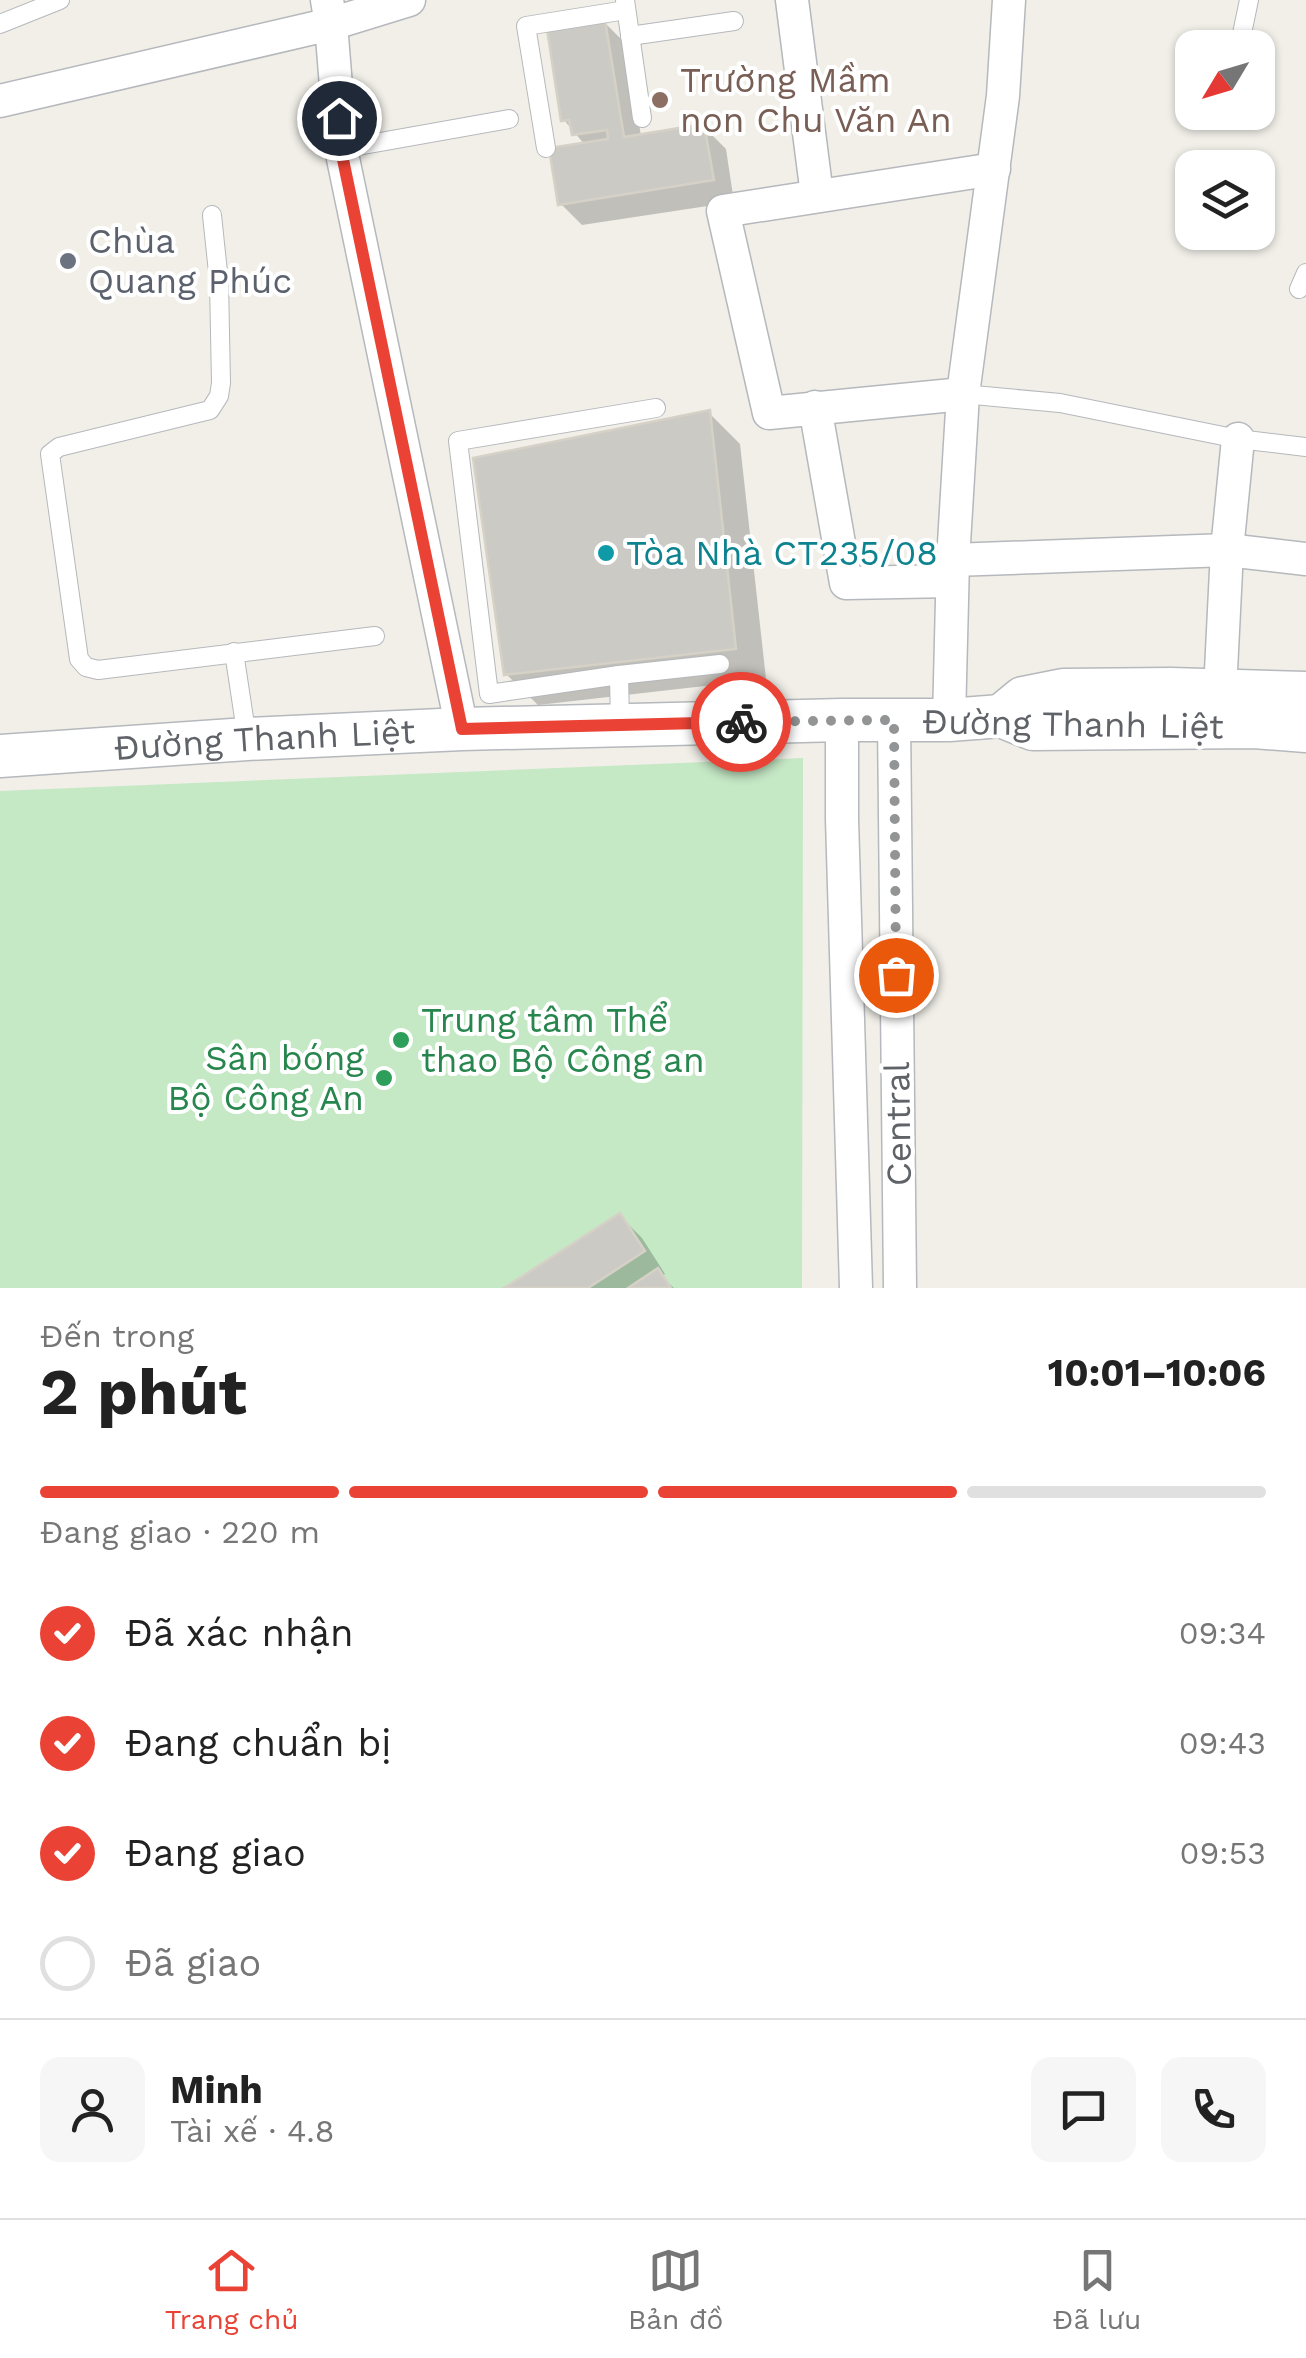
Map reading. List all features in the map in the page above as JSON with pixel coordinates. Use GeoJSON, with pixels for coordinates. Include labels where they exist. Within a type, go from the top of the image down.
{"type":"FeatureCollection","features":[{"type":"Feature","properties":{"kind":"street"},"geometry":{"type":"LineString","coordinates":[[0,101],[329,12],[408,0]]}},
{"type":"Feature","properties":{"kind":"street"},"geometry":{"type":"LineString","coordinates":[[792,0],[817,195]]}},
{"type":"Feature","properties":{"kind":"street"},"geometry":{"type":"LineString","coordinates":[[949,720],[952,570],[963,394],[1003,96],[1009,0]]}},
{"type":"Feature","properties":{"kind":"street"},"geometry":{"type":"LineString","coordinates":[[329,12],[341,150],[462,729]]}},
{"type":"Feature","properties":{"kind":"street"},"geometry":{"type":"LineString","coordinates":[[963,394],[770,413],[724,211],[994,169]]}},
{"type":"Feature","properties":{"kind":"street"},"geometry":{"type":"LineString","coordinates":[[815,407],[846,583],[952,570],[1226,550],[1306,559]]}},
{"type":"Feature","properties":{"kind":"street"},"geometry":{"type":"LineString","coordinates":[[1220,691],[1226,550],[1238,439]]}},
{"type":"Feature","properties":{"kind":"street"},"geometry":{"type":"LineString","coordinates":[[1001,716],[1023,698],[1064,690],[1172,688],[1306,693]]}},
{"type":"Feature","properties":{"kind":"street","name":"Đường Thanh Liệt"},"geometry":{"type":"LineString","coordinates":[[0,756],[462,729],[1001,716],[1034,728],[1254,727],[1306,731]]}},
{"type":"Feature","properties":{"kind":"street","name":"Central"},"geometry":{"type":"LineString","coordinates":[[842,720],[856,1288]]}},
{"type":"Feature","properties":{"kind":"street","name":"Central"},"geometry":{"type":"LineString","coordinates":[[894,720],[900,1288]]}},
{"type":"Feature","properties":{"kind":"street"},"geometry":{"type":"LineString","coordinates":[[842,820],[895,819]]}},
{"type":"Feature","properties":{"kind":"lane"},"geometry":{"type":"LineString","coordinates":[[0,24],[60,0]]}},
{"type":"Feature","properties":{"kind":"lane"},"geometry":{"type":"LineString","coordinates":[[1243,30],[1249,0]]}},
{"type":"Feature","properties":{"kind":"lane"},"geometry":{"type":"LineString","coordinates":[[546,148],[526,26],[626,5],[642,118]]}},
{"type":"Feature","properties":{"kind":"lane"},"geometry":{"type":"LineString","coordinates":[[630,36],[734,20]]}},
{"type":"Feature","properties":{"kind":"lane"},"geometry":{"type":"LineString","coordinates":[[341,150],[509,118]]}},
{"type":"Feature","properties":{"kind":"lane"},"geometry":{"type":"LineString","coordinates":[[212,215],[219,282],[221,383],[219,396],[210,410],[59,447],[50,454],[79,659],[86,668],[98,670],[375,636]]}},
{"type":"Feature","properties":{"kind":"lane"},"geometry":{"type":"LineString","coordinates":[[963,394],[1060,403],[1238,439],[1306,446]]}},
{"type":"Feature","properties":{"kind":"lane"},"geometry":{"type":"LineString","coordinates":[[656,408],[458,442],[489,694],[720,664]]}},
{"type":"Feature","properties":{"kind":"lane"},"geometry":{"type":"LineString","coordinates":[[234,652],[247,739]]}},
{"type":"Feature","properties":{"kind":"lane"},"geometry":{"type":"LineString","coordinates":[[619,675],[620,725]]}},
{"type":"Feature","properties":{"kind":"green space","name":"Trung tâm Thể thao Bộ Công an"},"geometry":{"type":"Polygon","coordinates":[[[803,758],[802,1288],[0,1288],[0,791],[803,758]]]}},
{"type":"Feature","properties":{"kind":"building"},"geometry":{"type":"Polygon","coordinates":[[[605,20],[624,137],[704,124],[714,180],[558,205],[549,148],[608,139],[607,130],[572,135],[569,120],[561,121],[547,29],[605,20]]]}},
{"type":"Feature","properties":{"kind":"building","name":"Tòa Nhà CT235/08"},"geometry":{"type":"Polygon","coordinates":[[[710,410],[736,649],[504,675],[473,458],[710,410]]]}},
{"type":"Feature","properties":{"kind":"building"},"geometry":{"type":"Polygon","coordinates":[[[620,1213],[645,1251],[588,1288],[504,1288],[620,1213]]]}},
{"type":"Feature","properties":{"kind":"building"},"geometry":{"type":"Polygon","coordinates":[[[658,1268],[671,1288],[628,1288],[658,1268]]]}},
{"type":"Feature","properties":{"kind":"way so far"},"geometry":{"type":"LineString","coordinates":[[741,722],[894,720],[896,975]]}},
{"type":"Feature","properties":{"kind":"place","name":"Trường Mầm non Chu Văn An"},"geometry":{"type":"Point","coordinates":[660,100]}},
{"type":"Feature","properties":{"kind":"place","name":"Chùa Quang Phúc"},"geometry":{"type":"Point","coordinates":[68,261]}},
{"type":"Feature","properties":{"kind":"place","name":"Tòa Nhà CT235/08"},"geometry":{"type":"Point","coordinates":[606,553]}},
{"type":"Feature","properties":{"kind":"place","name":"Trung tâm Thể thao Bộ Công an"},"geometry":{"type":"Point","coordinates":[401,1040]}},
{"type":"Feature","properties":{"kind":"place","name":"Sân bóng Bộ Công An"},"geometry":{"type":"Point","coordinates":[384,1078]}},
{"type":"Feature","properties":{"kind":"route"},"geometry":{"type":"LineString","coordinates":[[339,118],[341,150],[462,729],[741,722]]}}]}
